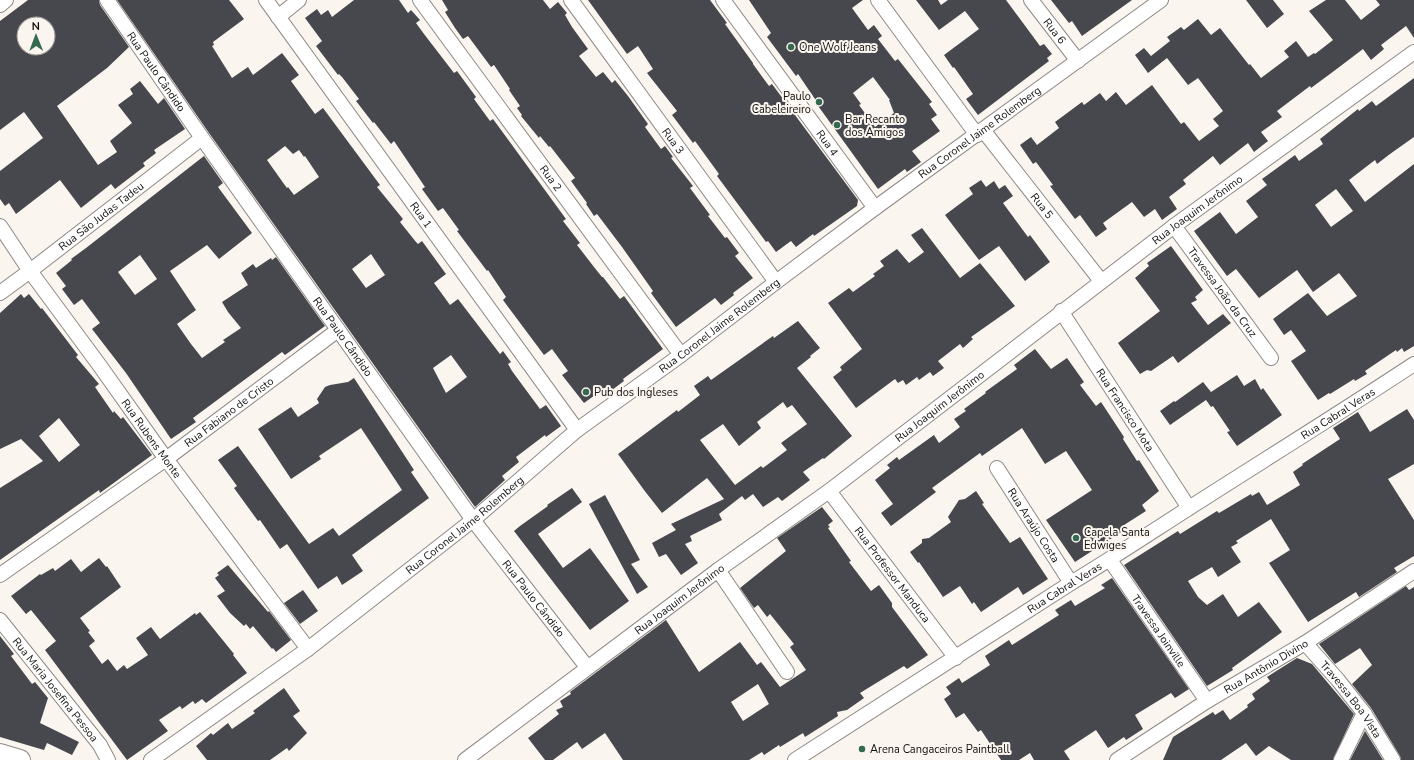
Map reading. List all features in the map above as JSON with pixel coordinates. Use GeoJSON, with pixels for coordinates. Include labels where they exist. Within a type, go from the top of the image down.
{"type":"FeatureCollection","features":[{"type":"Feature","properties":{"kind":"main road"},"geometry":{"type":"LineString","coordinates":[[0,754],[20,760]]}},
{"type":"Feature","properties":{"kind":"street"},"geometry":{"type":"LineString","coordinates":[[0,5],[6,0]]}},
{"type":"Feature","properties":{"kind":"street","name":"Rua Paulo Cândido"},"geometry":{"type":"LineString","coordinates":[[107,0],[202,138],[473,520],[587,667]]}},
{"type":"Feature","properties":{"kind":"street","name":"Rua 1"},"geometry":{"type":"LineString","coordinates":[[266,0],[440,244],[577,430]]}},
{"type":"Feature","properties":{"kind":"street"},"geometry":{"type":"LineString","coordinates":[[278,16],[299,0]]}},
{"type":"Feature","properties":{"kind":"street","name":"Rua 2"},"geometry":{"type":"LineString","coordinates":[[420,0],[681,355]]}},
{"type":"Feature","properties":{"kind":"street","name":"Rua 3"},"geometry":{"type":"LineString","coordinates":[[571,0],[776,282]]}},
{"type":"Feature","properties":{"kind":"street","name":"Rua 4"},"geometry":{"type":"LineString","coordinates":[[723,0],[875,208]]}},
{"type":"Feature","properties":{"kind":"street","name":"Rua 5"},"geometry":{"type":"LineString","coordinates":[[878,0],[980,132],[1101,281]]}},
{"type":"Feature","properties":{"kind":"street","name":"Rua 6"},"geometry":{"type":"LineString","coordinates":[[1032,0],[1078,61]]}},
{"type":"Feature","properties":{"kind":"street","name":"Rua Coronel Jaime Rolemberg"},"geometry":{"type":"LineString","coordinates":[[151,760],[308,649],[473,520],[577,430],[681,355],[875,208],[1161,0]]}},
{"type":"Feature","properties":{"kind":"street","name":"Rua Joaquim Jerônimo"},"geometry":{"type":"LineString","coordinates":[[465,760],[718,570],[829,491],[1174,226],[1414,52]]}},
{"type":"Feature","properties":{"kind":"street","name":"Rua São Judas Tadeu"},"geometry":{"type":"LineString","coordinates":[[0,293],[202,138]]}},
{"type":"Feature","properties":{"kind":"street","name":"Rua Rubens Monte"},"geometry":{"type":"LineString","coordinates":[[0,226],[30,271],[166,459],[308,649]]}},
{"type":"Feature","properties":{"kind":"street","name":"Travessa João da Cruz"},"geometry":{"type":"LineString","coordinates":[[1174,226],[1271,358]]}},
{"type":"Feature","properties":{"kind":"street","name":"Rua Francisco Mota"},"geometry":{"type":"LineString","coordinates":[[1061,312],[1189,508]]}},
{"type":"Feature","properties":{"kind":"street","name":"Rua Fabiano de Cristo"},"geometry":{"type":"LineString","coordinates":[[0,575],[166,459],[338,330]]}},
{"type":"Feature","properties":{"kind":"street","name":"Rua Cabral Veras"},"geometry":{"type":"LineString","coordinates":[[795,760],[1071,583],[1110,560],[1414,364]]}},
{"type":"Feature","properties":{"kind":"street","name":"Rua Araújo Costa"},"geometry":{"type":"LineString","coordinates":[[997,468],[1071,583]]}},
{"type":"Feature","properties":{"kind":"street","name":"Rua Professor Manduca"},"geometry":{"type":"LineString","coordinates":[[829,491],[956,658]]}},
{"type":"Feature","properties":{"kind":"street","name":"Travessa Joinville"},"geometry":{"type":"LineString","coordinates":[[1110,560],[1207,701]]}},
{"type":"Feature","properties":{"kind":"street"},"geometry":{"type":"LineString","coordinates":[[718,570],[786,672]]}},
{"type":"Feature","properties":{"kind":"street","name":"Rua Antônio Divino"},"geometry":{"type":"LineString","coordinates":[[1117,760],[1207,701],[1305,643],[1414,571]]}},
{"type":"Feature","properties":{"kind":"street","name":"Rua Maria Josefina Pessoa"},"geometry":{"type":"LineString","coordinates":[[0,620],[100,745],[108,760]]}},
{"type":"Feature","properties":{"kind":"street","name":"Travessa Boa Vista"},"geometry":{"type":"LineString","coordinates":[[1305,643],[1364,713],[1393,760]]}},
{"type":"Feature","properties":{"kind":"street"},"geometry":{"type":"LineString","coordinates":[[1341,760],[1364,713]]}},
{"type":"Feature","properties":{"kind":"building"},"geometry":{"type":"Polygon","coordinates":[[[28,0],[99,0],[100,5],[129,47],[107,68],[57,106],[98,165],[117,152],[110,141],[132,123],[118,105],[133,94],[130,89],[140,81],[158,104],[164,98],[185,129],[154,150],[156,153],[143,163],[145,166],[115,189],[111,184],[81,208],[60,180],[16,214],[9,203],[5,206],[0,199],[0,171],[43,138],[24,112],[0,130],[0,21],[28,0]]]}},
{"type":"Feature","properties":{"kind":"building"},"geometry":{"type":"Polygon","coordinates":[[[117,0],[229,0],[244,19],[213,42],[214,45],[212,46],[232,78],[248,67],[253,75],[282,53],[299,75],[291,81],[315,114],[323,108],[380,185],[377,187],[403,219],[400,222],[418,244],[422,241],[446,274],[434,283],[450,305],[458,299],[500,354],[503,351],[511,362],[508,364],[512,371],[540,409],[546,405],[561,426],[546,437],[545,435],[516,457],[519,462],[502,476],[505,480],[475,507],[209,133],[117,0]],[[285,146],[267,160],[287,188],[288,187],[294,195],[319,177],[305,156],[304,157],[299,150],[293,154],[285,146]],[[371,254],[352,269],[366,288],[385,275],[371,254]],[[451,355],[433,368],[446,393],[467,377],[451,355]]]}},
{"type":"Feature","properties":{"kind":"building"},"geometry":{"type":"Polygon","coordinates":[[[354,0],[399,0],[408,13],[411,10],[420,20],[416,23],[424,34],[454,73],[457,71],[476,97],[474,99],[490,121],[493,119],[566,219],[563,221],[580,243],[577,245],[620,299],[624,296],[663,349],[623,379],[624,381],[612,390],[609,385],[584,403],[562,375],[568,371],[552,349],[544,355],[503,300],[506,297],[488,270],[487,271],[457,231],[459,230],[443,208],[438,211],[422,189],[425,187],[394,141],[391,144],[374,122],[373,123],[356,101],[359,99],[316,46],[322,41],[305,18],[317,9],[321,15],[328,10],[332,17],[354,0]]]}},
{"type":"Feature","properties":{"kind":"building"},"geometry":{"type":"Polygon","coordinates":[[[442,0],[543,0],[550,9],[558,2],[567,13],[565,15],[572,27],[588,49],[579,56],[596,77],[603,72],[612,83],[615,80],[628,96],[648,124],[645,127],[661,149],[665,146],[673,157],[671,158],[693,186],[690,188],[710,215],[708,216],[739,253],[735,256],[753,278],[733,293],[734,295],[721,305],[715,298],[676,327],[651,293],[653,291],[622,247],[597,214],[594,216],[586,204],[587,203],[571,181],[575,178],[550,146],[549,147],[540,136],[539,138],[521,116],[522,115],[517,108],[520,106],[494,65],[491,67],[468,36],[463,39],[455,28],[445,12],[448,10],[442,0]]]}},
{"type":"Feature","properties":{"kind":"building"},"geometry":{"type":"Polygon","coordinates":[[[588,0],[710,0],[727,23],[725,24],[769,86],[772,84],[858,200],[857,206],[814,236],[813,234],[796,247],[791,241],[776,252],[768,241],[766,242],[717,176],[719,174],[695,141],[693,143],[672,115],[677,111],[647,73],[653,69],[638,46],[627,54],[588,0]]]}},
{"type":"Feature","properties":{"kind":"building"},"geometry":{"type":"Polygon","coordinates":[[[749,0],[863,0],[852,8],[868,30],[874,25],[882,36],[878,39],[895,61],[898,59],[932,102],[929,104],[937,115],[931,119],[940,131],[912,151],[921,162],[907,172],[905,169],[878,189],[816,103],[817,102],[798,74],[796,76],[767,37],[771,33],[749,0]],[[873,77],[853,93],[861,104],[859,105],[875,127],[894,113],[890,100],[873,77]]]}},
{"type":"Feature","properties":{"kind":"building"},"geometry":{"type":"Polygon","coordinates":[[[916,0],[938,0],[941,5],[948,0],[1006,0],[1040,46],[1044,44],[1052,54],[1047,58],[1049,61],[978,115],[966,99],[973,94],[944,55],[979,29],[965,11],[939,30],[916,0]]]}},
{"type":"Feature","properties":{"kind":"building"},"geometry":{"type":"Polygon","coordinates":[[[1051,0],[1132,0],[1082,36],[1072,21],[1069,23],[1051,0]]]}},
{"type":"Feature","properties":{"kind":"building"},"geometry":{"type":"Polygon","coordinates":[[[1246,0],[1273,0],[1284,14],[1267,28],[1246,0]]]}},
{"type":"Feature","properties":{"kind":"building"},"geometry":{"type":"Polygon","coordinates":[[[1326,0],[1345,0],[1361,20],[1380,5],[1376,0],[1414,0],[1414,38],[1406,26],[1381,45],[1384,49],[1371,60],[1363,49],[1311,88],[1310,86],[1277,111],[1282,117],[1261,132],[1268,141],[1254,152],[1248,143],[1220,165],[1213,156],[1183,180],[1186,184],[1169,197],[1177,209],[1162,220],[1155,209],[1144,217],[1132,202],[1103,223],[1107,229],[1096,237],[1080,215],[1075,219],[1050,186],[1053,185],[1036,162],[1033,164],[1020,145],[1031,137],[1037,145],[1059,128],[1055,122],[1082,102],[1084,105],[1100,93],[1106,101],[1116,92],[1126,105],[1152,85],[1181,124],[1184,122],[1199,141],[1219,126],[1213,119],[1223,111],[1198,78],[1188,85],[1167,58],[1148,73],[1135,55],[1144,48],[1151,56],[1170,41],[1167,37],[1181,27],[1184,30],[1198,19],[1211,35],[1220,28],[1261,78],[1289,57],[1284,51],[1296,41],[1308,57],[1314,53],[1315,54],[1333,40],[1309,11],[1326,0]]]}},
{"type":"Feature","properties":{"kind":"building"},"geometry":{"type":"Polygon","coordinates":[[[1414,78],[1414,137],[1377,164],[1375,160],[1349,180],[1365,202],[1414,164],[1414,346],[1404,352],[1402,348],[1397,352],[1396,350],[1365,371],[1367,374],[1355,381],[1354,379],[1318,400],[1291,361],[1306,351],[1291,330],[1284,335],[1273,319],[1308,293],[1327,316],[1357,296],[1339,273],[1313,292],[1297,270],[1259,298],[1236,269],[1227,276],[1194,231],[1220,212],[1236,234],[1258,217],[1246,201],[1267,185],[1262,179],[1295,155],[1299,161],[1323,144],[1320,139],[1358,109],[1359,111],[1372,101],[1376,106],[1414,78]],[[1336,189],[1315,205],[1331,227],[1353,211],[1336,189]]]}},
{"type":"Feature","properties":{"kind":"building"},"geometry":{"type":"Polygon","coordinates":[[[204,156],[223,183],[218,187],[252,233],[219,259],[207,245],[170,271],[196,310],[177,324],[191,344],[202,358],[225,342],[223,340],[241,328],[222,302],[248,285],[241,273],[253,264],[256,268],[271,258],[272,260],[276,257],[325,326],[285,355],[282,352],[193,418],[196,422],[171,439],[126,373],[92,329],[100,323],[82,299],[74,305],[62,289],[66,286],[56,273],[204,156]],[[140,255],[118,272],[135,295],[157,279],[140,255]]]}},
{"type":"Feature","properties":{"kind":"building"},"geometry":{"type":"Polygon","coordinates":[[[981,180],[986,187],[994,181],[999,189],[1005,185],[1013,196],[1003,203],[1028,237],[1030,235],[1050,262],[1025,281],[999,246],[979,260],[945,215],[973,194],[969,188],[981,180]]]}},
{"type":"Feature","properties":{"kind":"building"},"geometry":{"type":"Polygon","coordinates":[[[922,228],[960,278],[980,263],[1015,306],[971,337],[973,339],[963,348],[960,344],[938,361],[944,368],[933,376],[930,372],[919,380],[917,377],[906,385],[903,380],[898,383],[895,379],[856,408],[833,377],[842,370],[840,367],[862,349],[828,303],[849,288],[853,292],[875,276],[873,274],[884,266],[880,261],[897,249],[909,263],[924,252],[911,235],[922,228]]]}},
{"type":"Feature","properties":{"kind":"building"},"geometry":{"type":"Polygon","coordinates":[[[1171,246],[1203,290],[1195,297],[1197,300],[1191,303],[1208,325],[1223,314],[1231,323],[1178,363],[1173,356],[1151,371],[1147,370],[1140,374],[1118,343],[1160,311],[1135,278],[1149,266],[1147,263],[1171,246]]]}},
{"type":"Feature","properties":{"kind":"building"},"geometry":{"type":"Polygon","coordinates":[[[21,294],[24,298],[29,294],[41,309],[42,308],[78,355],[76,357],[99,384],[95,387],[113,413],[114,411],[121,419],[123,417],[152,455],[100,493],[99,490],[0,560],[0,488],[43,461],[21,439],[0,449],[0,313],[21,294]],[[59,418],[39,436],[59,462],[80,445],[59,418]]]}},
{"type":"Feature","properties":{"kind":"building"},"geometry":{"type":"Polygon","coordinates":[[[798,321],[820,348],[797,368],[852,436],[824,459],[823,458],[803,472],[810,480],[782,501],[778,497],[763,507],[753,494],[745,500],[742,496],[719,514],[722,520],[690,536],[692,541],[685,544],[698,563],[681,575],[666,554],[659,557],[652,543],[676,530],[671,524],[724,499],[707,478],[662,513],[618,454],[677,410],[678,412],[700,395],[694,386],[708,376],[711,380],[773,336],[774,338],[798,321]],[[783,402],[757,422],[761,428],[739,446],[723,424],[700,440],[735,485],[761,466],[763,468],[787,450],[781,443],[807,424],[792,405],[787,408],[783,402]]]}},
{"type":"Feature","properties":{"kind":"building"},"geometry":{"type":"Polygon","coordinates":[[[1035,349],[1051,369],[1067,358],[1084,382],[1080,385],[1096,406],[1101,402],[1124,437],[1123,439],[1137,461],[1139,460],[1159,491],[1142,505],[1146,511],[1124,525],[1126,529],[1075,562],[1046,520],[1092,490],[1066,451],[1045,464],[1022,428],[982,456],[980,453],[932,488],[936,492],[891,526],[881,513],[893,504],[875,480],[890,468],[887,465],[897,457],[899,460],[934,435],[939,443],[960,427],[954,419],[966,411],[964,409],[986,393],[985,392],[1017,369],[1014,365],[1035,349]]]}},
{"type":"Feature","properties":{"kind":"building"},"geometry":{"type":"Polygon","coordinates":[[[1237,375],[1244,386],[1255,379],[1261,390],[1263,388],[1282,415],[1237,446],[1227,432],[1230,431],[1213,406],[1211,407],[1206,400],[1170,425],[1160,411],[1203,382],[1211,392],[1237,375]]]}},
{"type":"Feature","properties":{"kind":"building"},"geometry":{"type":"Polygon","coordinates":[[[354,378],[414,470],[411,472],[429,498],[352,555],[363,571],[342,585],[337,576],[318,589],[287,544],[280,549],[260,520],[258,521],[234,488],[237,486],[218,460],[238,446],[309,544],[333,528],[339,536],[402,490],[361,428],[319,456],[321,459],[291,479],[258,429],[291,407],[298,417],[319,403],[317,399],[325,387],[348,382],[354,378]]]}},
{"type":"Feature","properties":{"kind":"building"},"geometry":{"type":"Polygon","coordinates":[[[1407,409],[1414,420],[1414,464],[1388,479],[1414,520],[1414,556],[1394,568],[1397,572],[1359,597],[1356,592],[1308,622],[1269,563],[1290,550],[1271,519],[1236,541],[1238,543],[1231,547],[1241,562],[1218,577],[1212,567],[1188,581],[1198,597],[1207,605],[1223,594],[1238,617],[1259,602],[1282,632],[1232,668],[1233,670],[1207,686],[1124,565],[1178,531],[1180,534],[1217,511],[1219,513],[1251,494],[1252,496],[1259,492],[1267,505],[1300,485],[1293,472],[1303,465],[1302,464],[1340,439],[1333,428],[1358,412],[1370,432],[1407,409]]]}},
{"type":"Feature","properties":{"kind":"building"},"geometry":{"type":"Polygon","coordinates":[[[572,488],[582,502],[538,534],[563,568],[590,548],[629,601],[590,630],[514,531],[548,506],[547,505],[572,488]]]}},
{"type":"Feature","properties":{"kind":"building"},"geometry":{"type":"Polygon","coordinates":[[[976,491],[984,503],[982,504],[1010,543],[1020,537],[1048,579],[1023,595],[1018,587],[981,612],[974,602],[972,604],[960,586],[943,597],[919,562],[918,563],[910,552],[922,543],[922,539],[929,538],[951,522],[948,517],[959,500],[965,499],[976,491]]]}},
{"type":"Feature","properties":{"kind":"building"},"geometry":{"type":"Polygon","coordinates":[[[605,495],[640,560],[631,564],[648,587],[637,594],[589,504],[605,495]]]}},
{"type":"Feature","properties":{"kind":"building"},"geometry":{"type":"Polygon","coordinates":[[[822,507],[833,521],[828,525],[830,527],[828,528],[851,561],[849,562],[871,591],[879,585],[892,603],[892,607],[928,655],[907,669],[904,666],[860,693],[864,698],[847,710],[837,712],[838,716],[805,737],[803,733],[780,747],[779,745],[764,755],[762,752],[749,760],[623,760],[605,733],[582,749],[577,742],[553,760],[545,760],[528,738],[559,714],[556,710],[563,707],[560,701],[571,694],[570,692],[666,620],[699,672],[740,642],[757,665],[761,662],[780,687],[806,670],[790,647],[794,644],[770,614],[767,617],[758,605],[754,608],[740,588],[786,551],[777,538],[822,507]],[[758,684],[731,702],[743,721],[769,704],[758,684]]]}},
{"type":"Feature","properties":{"kind":"building"},"geometry":{"type":"Polygon","coordinates":[[[99,558],[106,567],[107,566],[121,587],[80,618],[90,631],[88,632],[95,641],[89,646],[102,664],[108,659],[117,671],[124,665],[127,669],[148,655],[136,638],[151,627],[160,639],[195,613],[196,615],[200,612],[234,654],[233,655],[247,673],[206,703],[202,699],[195,704],[193,701],[182,709],[180,706],[159,720],[168,731],[127,760],[45,650],[56,641],[31,610],[26,614],[11,596],[40,574],[41,575],[53,568],[55,571],[71,559],[81,572],[99,558]]]}},
{"type":"Feature","properties":{"kind":"building"},"geometry":{"type":"Polygon","coordinates":[[[228,565],[268,612],[269,611],[291,640],[276,652],[253,626],[250,629],[246,624],[244,626],[230,613],[217,596],[225,591],[215,578],[219,575],[217,573],[228,565]]]}},
{"type":"Feature","properties":{"kind":"building"},"geometry":{"type":"Polygon","coordinates":[[[1112,578],[1189,689],[1175,698],[1171,693],[1135,715],[1143,729],[1126,740],[1124,737],[1108,748],[1096,730],[1064,751],[1070,760],[1034,760],[1030,753],[1019,760],[1001,760],[981,730],[978,732],[964,713],[956,718],[944,699],[951,694],[946,687],[959,678],[962,683],[990,665],[985,656],[1009,640],[1012,645],[1059,615],[1055,610],[1071,600],[1075,606],[1105,588],[1101,585],[1112,578]]]}},
{"type":"Feature","properties":{"kind":"building"},"geometry":{"type":"Polygon","coordinates":[[[1406,586],[1409,590],[1414,587],[1414,760],[1401,760],[1371,708],[1352,684],[1372,665],[1360,648],[1335,664],[1319,644],[1406,586]]]}},
{"type":"Feature","properties":{"kind":"building"},"geometry":{"type":"Polygon","coordinates":[[[303,590],[318,611],[300,624],[284,603],[303,590]]]}},
{"type":"Feature","properties":{"kind":"building"},"geometry":{"type":"Polygon","coordinates":[[[0,636],[14,654],[11,656],[32,684],[35,682],[48,698],[40,723],[79,742],[72,755],[47,743],[44,750],[0,737],[0,636]]]}},
{"type":"Feature","properties":{"kind":"building"},"geometry":{"type":"Polygon","coordinates":[[[1297,658],[1312,664],[1354,714],[1333,760],[1291,760],[1269,746],[1256,756],[1246,743],[1221,760],[1163,760],[1173,737],[1213,712],[1215,715],[1223,710],[1230,720],[1248,707],[1247,705],[1255,699],[1252,694],[1270,681],[1267,677],[1297,658]]]}},
{"type":"Feature","properties":{"kind":"building"},"geometry":{"type":"Polygon","coordinates":[[[284,688],[300,711],[293,716],[307,733],[289,751],[287,748],[270,760],[207,760],[196,746],[211,733],[213,735],[228,723],[232,729],[255,713],[253,711],[284,688]]]}},
{"type":"Feature","properties":{"kind":"building"},"geometry":{"type":"Polygon","coordinates":[[[1365,731],[1383,760],[1350,760],[1365,731]]]}},
{"type":"Feature","properties":{"kind":"place","name":"One Wolf Jeans"},"geometry":{"type":"Point","coordinates":[791,47]}},
{"type":"Feature","properties":{"kind":"place","name":"Paulo Cabeleireiro"},"geometry":{"type":"Point","coordinates":[819,102]}},
{"type":"Feature","properties":{"kind":"place","name":"Bar Recanto dos Amigos"},"geometry":{"type":"Point","coordinates":[837,125]}},
{"type":"Feature","properties":{"kind":"place","name":"Pub dos Ingleses"},"geometry":{"type":"Point","coordinates":[586,392]}},
{"type":"Feature","properties":{"kind":"place","name":"Capela Santa Edwiges"},"geometry":{"type":"Point","coordinates":[1076,538]}},
{"type":"Feature","properties":{"kind":"place","name":"Arena Cangaceiros Paintball"},"geometry":{"type":"Point","coordinates":[862,749]}}]}
